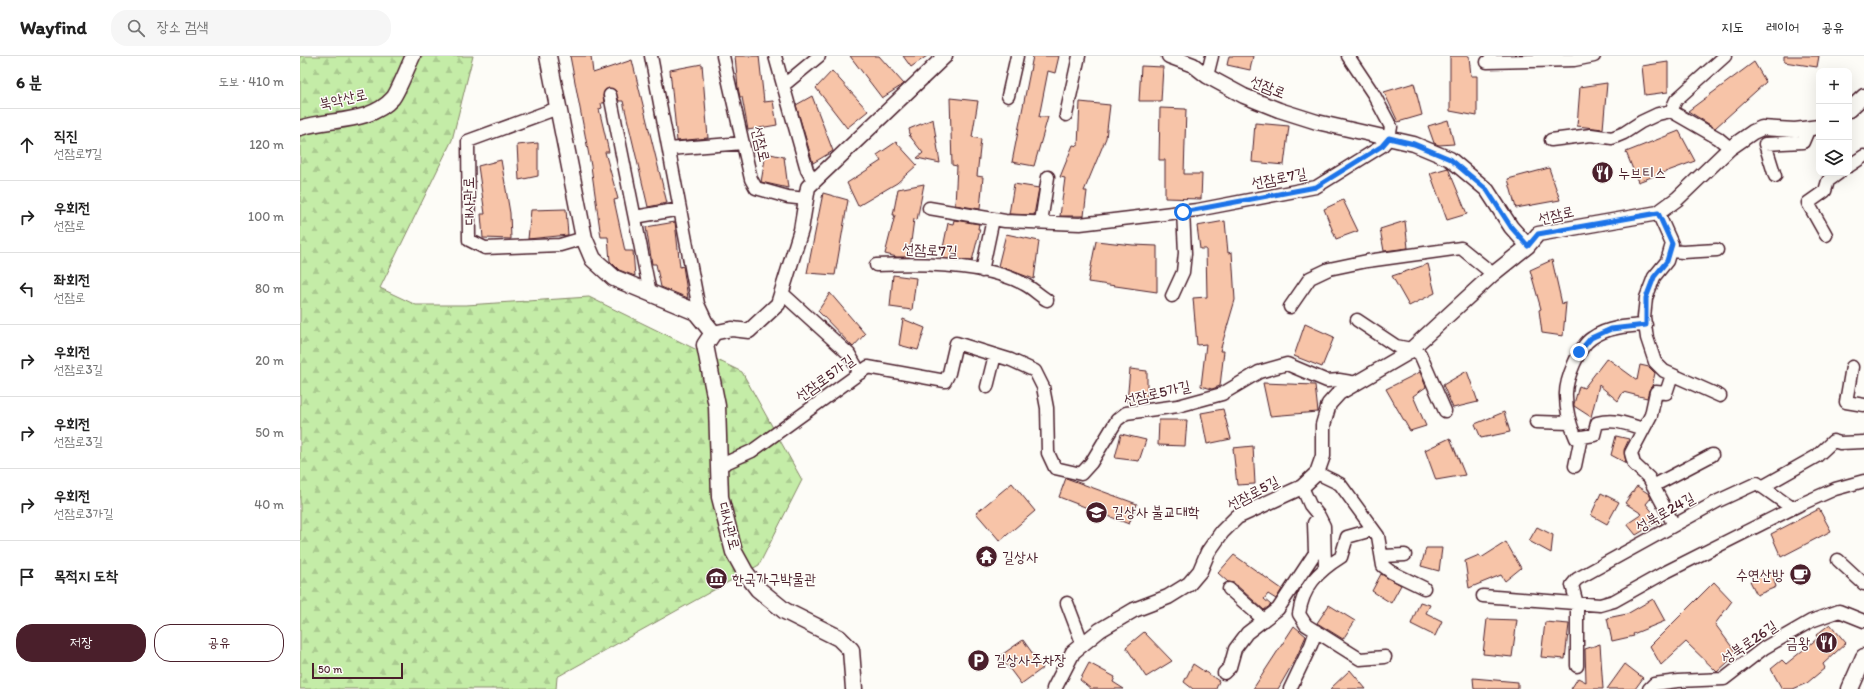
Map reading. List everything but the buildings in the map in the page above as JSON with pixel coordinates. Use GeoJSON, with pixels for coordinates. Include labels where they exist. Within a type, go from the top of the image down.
{"type":"FeatureCollection","features":[{"type":"Feature","properties":{"kind":"main road"},"geometry":{"type":"LineString","coordinates":[[548,56],[584,238],[593,259],[614,278],[696,312],[713,333]]}},
{"type":"Feature","properties":{"kind":"main road","name":"대사관로"},"geometry":{"type":"LineString","coordinates":[[713,333],[705,345],[717,406],[720,497],[734,552],[745,572],[758,589],[785,611],[839,638],[851,650],[854,689]]}},
{"type":"Feature","properties":{"kind":"main road"},"geometry":{"type":"LineString","coordinates":[[1850,689],[1864,657]]}},
{"type":"Feature","properties":{"kind":"street","name":"북악산로"},"geometry":{"type":"LineString","coordinates":[[300,128],[314,123],[345,120],[374,112],[393,98],[412,56]]}},
{"type":"Feature","properties":{"kind":"street"},"geometry":{"type":"LineString","coordinates":[[651,56],[698,304],[713,333],[732,329],[749,330],[778,304],[801,230],[808,187],[944,56]]}},
{"type":"Feature","properties":{"kind":"street","name":"선잠로"},"geometry":{"type":"LineString","coordinates":[[723,56],[751,179],[756,188],[788,197],[806,199]]}},
{"type":"Feature","properties":{"kind":"street"},"geometry":{"type":"LineString","coordinates":[[774,56],[784,85],[807,170],[814,182]]}},
{"type":"Feature","properties":{"kind":"street"},"geometry":{"type":"LineString","coordinates":[[784,85],[820,56]]}},
{"type":"Feature","properties":{"kind":"street"},"geometry":{"type":"LineString","coordinates":[[1008,96],[1017,56]]}},
{"type":"Feature","properties":{"kind":"street"},"geometry":{"type":"LineString","coordinates":[[1066,115],[1079,56]]}},
{"type":"Feature","properties":{"kind":"street","name":"선잠로"},"geometry":{"type":"LineString","coordinates":[[1169,56],[1193,65],[1207,76],[1244,96],[1279,110],[1317,122],[1414,144],[1450,159],[1487,190],[1511,227],[1528,246],[1538,234],[1658,213],[1677,198],[1730,148],[1762,128],[1795,130],[1814,128]]}},
{"type":"Feature","properties":{"kind":"street"},"geometry":{"type":"LineString","coordinates":[[1207,76],[1212,56]]}},
{"type":"Feature","properties":{"kind":"street"},"geometry":{"type":"LineString","coordinates":[[1348,56],[1374,95],[1391,127],[1389,138]]}},
{"type":"Feature","properties":{"kind":"street"},"geometry":{"type":"LineString","coordinates":[[1487,62],[1574,60],[1594,56]]}},
{"type":"Feature","properties":{"kind":"street"},"geometry":{"type":"LineString","coordinates":[[1671,111],[1676,100],[1725,56]]}},
{"type":"Feature","properties":{"kind":"street"},"geometry":{"type":"LineString","coordinates":[[610,96],[650,293]]}},
{"type":"Feature","properties":{"kind":"street"},"geometry":{"type":"LineString","coordinates":[[1852,107],[1864,96]]}},
{"type":"Feature","properties":{"kind":"street","name":"대사관로"},"geometry":{"type":"LineString","coordinates":[[558,108],[468,141],[469,240],[485,248],[560,245],[584,238]]}},
{"type":"Feature","properties":{"kind":"street"},"geometry":{"type":"LineString","coordinates":[[1551,140],[1591,135],[1612,138],[1624,133],[1647,119],[1658,114],[1671,111],[1718,138],[1730,148]]}},
{"type":"Feature","properties":{"kind":"street","name":"선잠로"},"geometry":{"type":"LineString","coordinates":[[1775,176],[1765,144],[1803,142],[1814,128]]}},
{"type":"Feature","properties":{"kind":"street","name":"선잠로7길"},"geometry":{"type":"LineString","coordinates":[[929,208],[993,219],[1080,224],[1183,212],[1316,187],[1382,146],[1389,138]]}},
{"type":"Feature","properties":{"kind":"street"},"geometry":{"type":"LineString","coordinates":[[669,149],[743,143]]}},
{"type":"Feature","properties":{"kind":"street"},"geometry":{"type":"LineString","coordinates":[[1852,164],[1864,156]]}},
{"type":"Feature","properties":{"kind":"street"},"geometry":{"type":"LineString","coordinates":[[1826,236],[1808,203],[1825,191],[1828,181],[1835,176]]}},
{"type":"Feature","properties":{"kind":"street"},"geometry":{"type":"LineString","coordinates":[[1042,222],[1048,177]]}},
{"type":"Feature","properties":{"kind":"street"},"geometry":{"type":"LineString","coordinates":[[635,217],[680,209]]}},
{"type":"Feature","properties":{"kind":"street"},"geometry":{"type":"LineString","coordinates":[[1172,296],[1183,272],[1185,252],[1183,212]]}},
{"type":"Feature","properties":{"kind":"street"},"geometry":{"type":"LineString","coordinates":[[1658,213],[1672,244],[1667,261],[1654,277],[1646,298],[1646,325],[1655,362],[1664,371],[1720,396]]}},
{"type":"Feature","properties":{"kind":"street"},"geometry":{"type":"LineString","coordinates":[[982,271],[993,219]]}},
{"type":"Feature","properties":{"kind":"street"},"geometry":{"type":"LineString","coordinates":[[1424,588],[1391,572],[1383,566],[1378,536],[1372,530],[1340,484],[1317,474],[1323,456],[1323,425],[1329,404],[1339,393],[1411,349],[1494,274],[1528,246]]}},
{"type":"Feature","properties":{"kind":"street"},"geometry":{"type":"LineString","coordinates":[[1290,307],[1310,278],[1329,269],[1367,261],[1461,248],[1494,274]]}},
{"type":"Feature","properties":{"kind":"street"},"geometry":{"type":"LineString","coordinates":[[1670,251],[1683,252],[1717,250]]}},
{"type":"Feature","properties":{"kind":"street","name":"선잠로7길"},"geometry":{"type":"LineString","coordinates":[[876,265],[935,264],[982,271],[1005,276],[1024,284],[1047,300]]}},
{"type":"Feature","properties":{"kind":"street"},"geometry":{"type":"LineString","coordinates":[[782,293],[849,354],[860,373]]}},
{"type":"Feature","properties":{"kind":"street"},"geometry":{"type":"LineString","coordinates":[[1356,320],[1396,346],[1411,349],[1420,354],[1445,411]]}},
{"type":"Feature","properties":{"kind":"street"},"geometry":{"type":"LineString","coordinates":[[1643,429],[1620,421],[1606,420],[1597,424],[1594,435],[1576,438],[1570,422],[1565,394],[1569,377],[1579,352],[1591,338],[1611,329],[1646,325]]}},
{"type":"Feature","properties":{"kind":"street","name":"선잠로5가길"},"geometry":{"type":"LineString","coordinates":[[719,466],[752,451],[868,367],[945,381],[949,373],[956,343],[1011,360],[1035,371],[1043,387],[1047,408],[1048,453],[1055,468],[1082,474],[1117,420],[1126,413],[1178,406],[1222,394],[1259,372],[1287,364],[1327,381],[1339,380],[1357,383]]}},
{"type":"Feature","properties":{"kind":"street"},"geometry":{"type":"LineString","coordinates":[[987,387],[995,355]]}},
{"type":"Feature","properties":{"kind":"street"},"geometry":{"type":"LineString","coordinates":[[1852,367],[1846,402],[1864,405]]}},
{"type":"Feature","properties":{"kind":"street"},"geometry":{"type":"LineString","coordinates":[[1672,375],[1666,393],[1656,392],[1650,415],[1631,453],[1634,464],[1649,478],[1674,525]]}},
{"type":"Feature","properties":{"kind":"street"},"geometry":{"type":"LineString","coordinates":[[1536,422],[1570,422]]}},
{"type":"Feature","properties":{"kind":"street"},"geometry":{"type":"LineString","coordinates":[[1574,466],[1582,437]]}},
{"type":"Feature","properties":{"kind":"street"},"geometry":{"type":"LineString","coordinates":[[1792,508],[1762,487],[1817,456],[1833,441],[1840,442],[1864,440]]}},
{"type":"Feature","properties":{"kind":"street"},"geometry":{"type":"LineString","coordinates":[[1653,486],[1712,455]]}},
{"type":"Feature","properties":{"kind":"street","name":"선잠로5길"},"geometry":{"type":"LineString","coordinates":[[1054,689],[1074,652],[1100,630],[1134,610],[1168,597],[1189,584],[1200,571],[1208,552],[1222,532],[1237,517],[1302,487],[1317,474]]}},
{"type":"Feature","properties":{"kind":"street"},"geometry":{"type":"LineString","coordinates":[[1483,596],[1600,605],[1614,601],[1664,573],[1792,508],[1834,489],[1864,481]]}},
{"type":"Feature","properties":{"kind":"street","name":"성북로24길"},"geometry":{"type":"LineString","coordinates":[[1577,666],[1577,604],[1572,585],[1577,579],[1718,501],[1757,484],[1762,487]]}},
{"type":"Feature","properties":{"kind":"street"},"geometry":{"type":"LineString","coordinates":[[1302,487],[1310,505],[1319,516],[1324,526],[1325,567]]}},
{"type":"Feature","properties":{"kind":"street"},"geometry":{"type":"LineString","coordinates":[[1224,673],[1230,667],[1235,649],[1247,633],[1278,608],[1315,553],[1314,523],[1319,516]]}},
{"type":"Feature","properties":{"kind":"street"},"geometry":{"type":"LineString","coordinates":[[1372,530],[1347,537],[1340,558],[1325,567],[1313,580],[1301,599],[1299,614],[1306,625],[1360,659],[1385,657]]}},
{"type":"Feature","properties":{"kind":"street"},"geometry":{"type":"LineString","coordinates":[[1382,556],[1406,555]]}},
{"type":"Feature","properties":{"kind":"street"},"geometry":{"type":"LineString","coordinates":[[1838,560],[1864,584]]}},
{"type":"Feature","properties":{"kind":"street"},"geometry":{"type":"LineString","coordinates":[[1229,589],[1264,620]]}},
{"type":"Feature","properties":{"kind":"street"},"geometry":{"type":"LineString","coordinates":[[1067,603],[1083,645]]}},
{"type":"Feature","properties":{"kind":"street","name":"성북로26길"},"geometry":{"type":"LineString","coordinates":[[1648,689],[1654,684],[1678,681],[1724,679],[1764,648],[1812,621],[1839,612],[1864,621]]}},
{"type":"Feature","properties":{"kind":"street"},"geometry":{"type":"LineString","coordinates":[[1290,689],[1316,631]]}},
{"type":"Feature","properties":{"kind":"green space"},"geometry":{"type":"Polygon","coordinates":[[[300,56],[473,56],[452,140],[380,288],[416,305],[466,305],[589,297],[742,372],[802,480],[759,565],[557,677],[556,689],[300,689],[300,56]]]}},
{"type":"Feature","properties":{"kind":"place","name":"누브티스"},"geometry":{"type":"Point","coordinates":[1602,173]}},
{"type":"Feature","properties":{"kind":"place","name":"길상사 불교대학"},"geometry":{"type":"Point","coordinates":[1097,512]}},
{"type":"Feature","properties":{"kind":"place","name":"길상사"},"geometry":{"type":"Point","coordinates":[987,557]}},
{"type":"Feature","properties":{"kind":"place","name":"수연산방"},"geometry":{"type":"Point","coordinates":[1800,575]}},
{"type":"Feature","properties":{"kind":"place","name":"한국가구박물관"},"geometry":{"type":"Point","coordinates":[717,579]}},
{"type":"Feature","properties":{"kind":"place","name":"금왕"},"geometry":{"type":"Point","coordinates":[1826,643]}},
{"type":"Feature","properties":{"kind":"place","name":"길상사주차장"},"geometry":{"type":"Point","coordinates":[979,660]}},
{"type":"Feature","properties":{"kind":"route"},"geometry":{"type":"LineString","coordinates":[[1183,212],[1316,187],[1382,146],[1389,138],[1414,144],[1450,159],[1487,190],[1511,227],[1528,246],[1538,234],[1658,213],[1668,231],[1672,244],[1667,261],[1654,277],[1646,298],[1644,317],[1646,325],[1611,329],[1591,338],[1579,352]]}}]}
